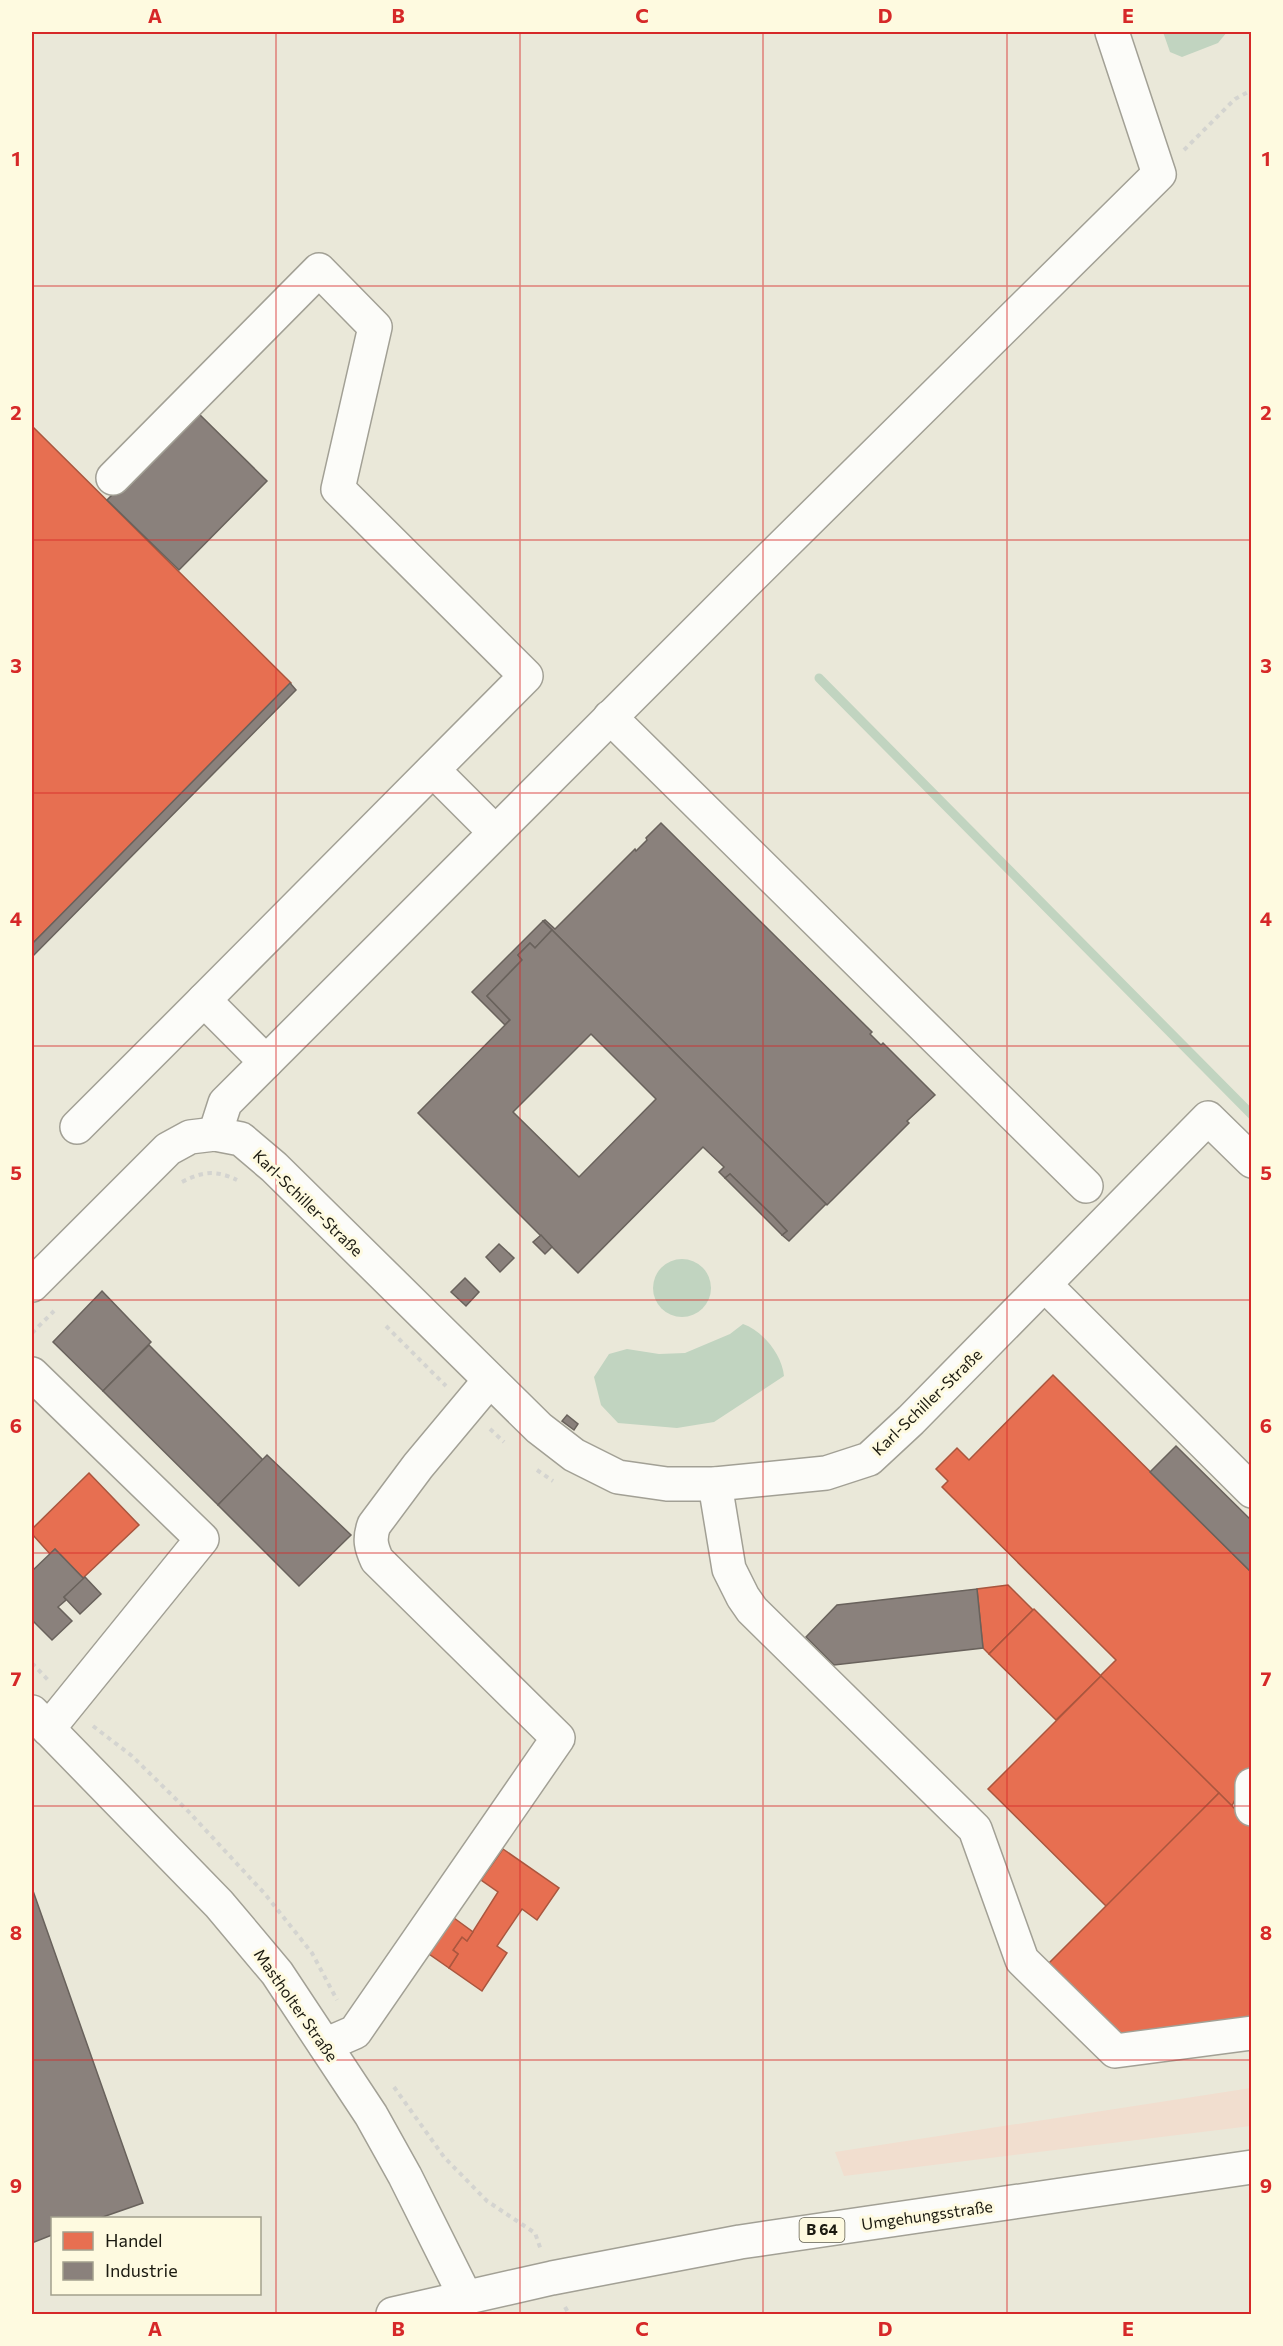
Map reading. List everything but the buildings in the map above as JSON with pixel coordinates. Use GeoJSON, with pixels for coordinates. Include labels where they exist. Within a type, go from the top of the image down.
{"type":"FeatureCollection","features":[{"type":"Feature","properties":{"kind":"street"},"geometry":{"type":"LineString","coordinates":[[215,1134],[225,1103],[610,717],[1160,174],[1112,32]]}},
{"type":"Feature","properties":{"kind":"street"},"geometry":{"type":"LineString","coordinates":[[77,1127],[526,676],[338,489],[375,327],[319,270],[113,478]]}},
{"type":"Feature","properties":{"kind":"street"},"geometry":{"type":"LineString","coordinates":[[610,717],[1086,1186]]}},
{"type":"Feature","properties":{"kind":"street"},"geometry":{"type":"LineString","coordinates":[[433,770],[495,832]]}},
{"type":"Feature","properties":{"kind":"street"},"geometry":{"type":"LineString","coordinates":[[204,1000],[266,1062]]}},
{"type":"Feature","properties":{"kind":"street","name":"Karl-Schiller-Straße"},"geometry":{"type":"LineString","coordinates":[[32,1286],[168,1149],[190,1137],[215,1134],[241,1139],[274,1167],[489,1381],[539,1428],[574,1455],[618,1477],[667,1484],[715,1484],[826,1473],[869,1459],[911,1420],[1208,1118],[1251,1161]]}},
{"type":"Feature","properties":{"kind":"street"},"geometry":{"type":"LineString","coordinates":[[1045,1285],[1251,1491]]}},
{"type":"Feature","properties":{"kind":"street"},"geometry":{"type":"LineString","coordinates":[[32,1374],[202,1539],[40,1720]]}},
{"type":"Feature","properties":{"kind":"street"},"geometry":{"type":"LineString","coordinates":[[325,2045],[355,2032],[558,1738],[377,1560],[371,1547],[370,1537],[374,1525],[418,1466],[489,1381]]}},
{"type":"Feature","properties":{"kind":"street"},"geometry":{"type":"LineString","coordinates":[[715,1484],[729,1569],[743,1597],[752,1610],[792,1651],[975,1829],[1022,1960],[1115,2050],[1251,2033]]}},
{"type":"Feature","properties":{"kind":"street","name":"Mastholter Straße"},"geometry":{"type":"LineString","coordinates":[[40,1720],[219,1904],[277,1973],[382,2135],[472,2306]]}},
{"type":"Feature","properties":{"kind":"street"},"geometry":{"type":"LineString","coordinates":[[1251,1785],[1251,1809]]}},
{"type":"Feature","properties":{"kind":"street","name":"Umgehungsstraße"},"geometry":{"type":"LineString","coordinates":[[393,2314],[472,2306],[552,2278],[740,2242],[1251,2167]]}},
{"type":"Feature","properties":{"kind":"path"},"geometry":{"type":"LineString","coordinates":[[1160,174],[1235,99],[1251,90]]}},
{"type":"Feature","properties":{"kind":"path"},"geometry":{"type":"LineString","coordinates":[[174,1190],[182,1182],[197,1174],[222,1173],[244,1183]]}},
{"type":"Feature","properties":{"kind":"path"},"geometry":{"type":"LineString","coordinates":[[32,1333],[55,1309]]}},
{"type":"Feature","properties":{"kind":"path"},"geometry":{"type":"LineString","coordinates":[[384,1324],[508,1445]]}},
{"type":"Feature","properties":{"kind":"path"},"geometry":{"type":"LineString","coordinates":[[532,1466],[548,1479],[559,1484]]}},
{"type":"Feature","properties":{"kind":"shaded area"},"geometry":{"type":"Polygon","coordinates":[[[1163,32],[1227,32],[1218,43],[1182,57],[1170,52],[1163,32]]]}},
{"type":"Feature","properties":{"kind":"shaded area"},"geometry":{"type":"Polygon","coordinates":[[[676,1259],[688,1259],[703,1267],[711,1282],[711,1294],[703,1309],[688,1317],[676,1317],[661,1309],[653,1294],[653,1282],[661,1267],[676,1259]]]}},
{"type":"Feature","properties":{"kind":"shaded area"},"geometry":{"type":"Polygon","coordinates":[[[743,1324],[758,1332],[770,1345],[780,1360],[784,1376],[714,1422],[677,1428],[618,1423],[601,1405],[594,1377],[609,1354],[627,1349],[659,1354],[685,1353],[730,1334],[743,1324]]]}},
{"type":"Feature","properties":{"kind":"shaded area"},"geometry":{"type":"Polygon","coordinates":[[[1251,2088],[1251,2126],[844,2176],[835,2152],[1251,2088]]]}},
{"type":"Feature","properties":{"kind":"waterway"},"geometry":{"type":"LineString","coordinates":[[819,678],[1252,1115]]}}]}
